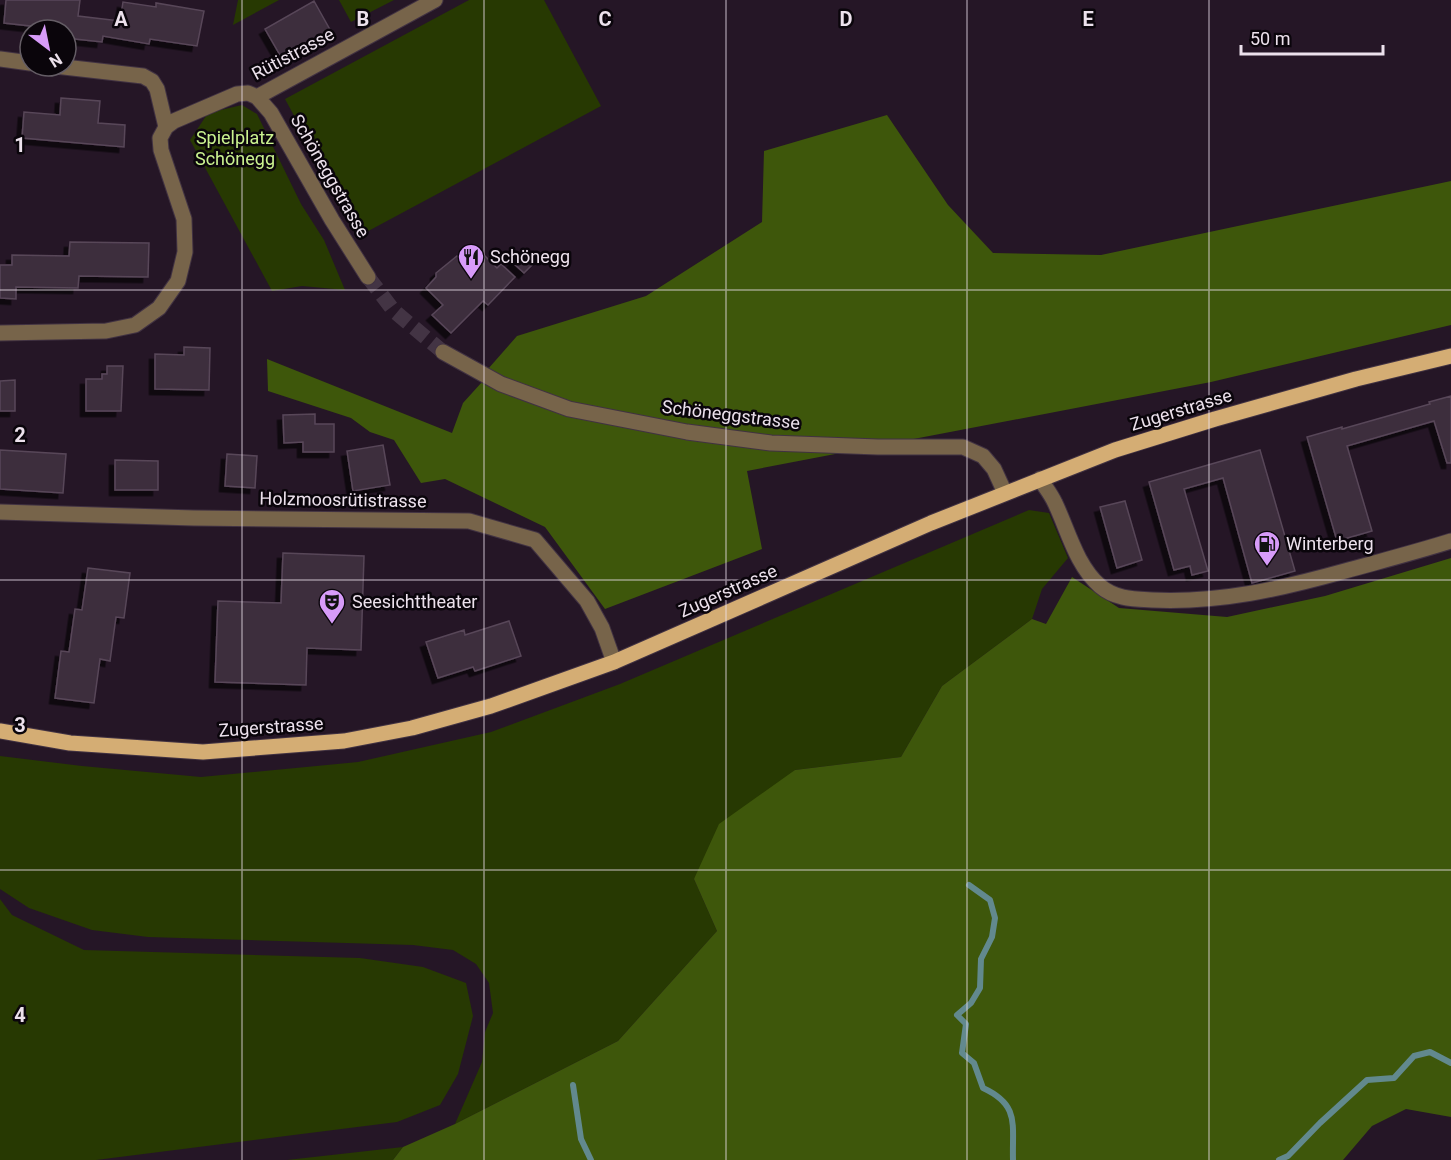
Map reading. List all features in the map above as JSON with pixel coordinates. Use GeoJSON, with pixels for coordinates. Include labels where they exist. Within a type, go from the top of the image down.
{"type":"FeatureCollection","features":[{"type":"Feature","properties":{"kind":"main road","name":"Zugerstrasse"},"geometry":{"type":"LineString","coordinates":[[0,731],[70,742],[203,752],[344,741],[412,728],[491,706],[614,662],[920,528],[1115,450],[1356,379],[1451,356]]}},
{"type":"Feature","properties":{"kind":"street","name":"Rütistrasse"},"geometry":{"type":"LineString","coordinates":[[166,127],[196,110],[237,94],[248,93],[257,97],[435,0]]}},
{"type":"Feature","properties":{"kind":"street"},"geometry":{"type":"LineString","coordinates":[[0,59],[18,61]]}},
{"type":"Feature","properties":{"kind":"street"},"geometry":{"type":"LineString","coordinates":[[0,333],[106,331],[135,325],[159,308],[178,281],[185,252],[184,219],[161,150],[160,138],[166,127],[157,89],[152,81],[143,76],[78,69]]}},
{"type":"Feature","properties":{"kind":"street","name":"Schöneggstrasse"},"geometry":{"type":"LineString","coordinates":[[257,97],[270,113],[368,277]]}},
{"type":"Feature","properties":{"kind":"street","name":"Schöneggstrasse"},"geometry":{"type":"LineString","coordinates":[[443,352],[501,384],[569,409],[687,432],[782,443],[878,447],[963,447],[983,456],[994,470],[1005,493]]}},
{"type":"Feature","properties":{"kind":"street"},"geometry":{"type":"LineString","coordinates":[[1040,479],[1060,513],[1078,556],[1099,585],[1109,593],[1123,598],[1211,599],[1248,595],[1451,541]]}},
{"type":"Feature","properties":{"kind":"street","name":"Holzmoosrütistrasse"},"geometry":{"type":"LineString","coordinates":[[0,512],[194,518],[469,521],[536,540],[587,601],[602,628],[614,662]]}},
{"type":"Feature","properties":{"kind":"green space"},"geometry":{"type":"Polygon","coordinates":[[[238,0],[279,0],[233,25],[238,0]]]}},
{"type":"Feature","properties":{"kind":"green space"},"geometry":{"type":"Polygon","coordinates":[[[339,0],[394,0],[351,22],[339,0]]]}},
{"type":"Feature","properties":{"kind":"green space"},"geometry":{"type":"Polygon","coordinates":[[[469,0],[544,0],[601,106],[359,236],[285,99],[469,0]]]}},
{"type":"Feature","properties":{"kind":"green space","name":"Spielplatz Schönegg"},"geometry":{"type":"Polygon","coordinates":[[[242,105],[257,114],[301,204],[324,240],[345,290],[302,286],[272,291],[190,140],[208,113],[242,105]]]}},
{"type":"Feature","properties":{"kind":"green space"},"geometry":{"type":"Polygon","coordinates":[[[887,115],[948,205],[993,253],[1101,255],[1451,181],[1451,325],[1211,382],[747,471],[762,549],[605,609],[545,527],[445,479],[421,483],[394,440],[370,432],[351,418],[268,391],[267,359],[452,433],[463,403],[482,382],[488,369],[517,336],[646,296],[762,222],[764,151],[887,115]]]}},
{"type":"Feature","properties":{"kind":"green space"},"geometry":{"type":"Polygon","coordinates":[[[1029,510],[1049,513],[1068,558],[1042,589],[1032,619],[942,686],[901,757],[795,770],[694,879],[717,931],[618,1041],[455,1124],[482,1062],[485,1032],[493,1013],[489,983],[476,964],[453,950],[413,945],[148,937],[92,930],[29,908],[0,889],[0,756],[201,777],[358,762],[491,732],[620,684],[1029,510]]]}},
{"type":"Feature","properties":{"kind":"green space"},"geometry":{"type":"Polygon","coordinates":[[[1451,558],[1451,1117],[1406,1109],[1372,1126],[1343,1160],[393,1160],[403,1147],[455,1124],[618,1041],[717,931],[694,879],[719,824],[795,770],[901,757],[942,686],[1032,619],[1046,624],[1072,577],[1119,608],[1227,617],[1325,596],[1451,558]]]}},
{"type":"Feature","properties":{"kind":"green space"},"geometry":{"type":"Polygon","coordinates":[[[0,899],[12,915],[84,950],[360,958],[423,967],[466,983],[473,1016],[458,1074],[440,1105],[397,1122],[96,1160],[0,1160],[0,899]]]}},
{"type":"Feature","properties":{"kind":"green space"},"geometry":{"type":"Polygon","coordinates":[[[403,1147],[393,1160],[287,1160],[403,1147]]]}},
{"type":"Feature","properties":{"kind":"building"},"geometry":{"type":"Polygon","coordinates":[[[6,0],[80,0],[78,16],[120,21],[123,2],[156,7],[156,3],[204,11],[197,46],[150,39],[149,44],[103,36],[102,42],[78,39],[78,18],[18,18],[18,25],[4,23],[6,0]]]}},
{"type":"Feature","properties":{"kind":"building"},"geometry":{"type":"Polygon","coordinates":[[[314,1],[333,35],[284,62],[265,29],[314,1]]]}},
{"type":"Feature","properties":{"kind":"building"},"geometry":{"type":"Polygon","coordinates":[[[61,98],[100,101],[98,123],[125,125],[124,147],[22,138],[24,112],[60,115],[61,98]]]}},
{"type":"Feature","properties":{"kind":"building"},"geometry":{"type":"Polygon","coordinates":[[[70,242],[149,243],[148,277],[79,276],[78,288],[16,287],[16,299],[0,298],[0,265],[12,265],[12,255],[69,256],[70,242]]]}},
{"type":"Feature","properties":{"kind":"building"},"geometry":{"type":"Polygon","coordinates":[[[525,249],[537,260],[524,273],[512,262],[525,249]]]}},
{"type":"Feature","properties":{"kind":"building"},"geometry":{"type":"Polygon","coordinates":[[[482,253],[497,268],[501,264],[515,277],[488,305],[483,301],[451,333],[432,315],[443,305],[426,288],[436,277],[436,273],[457,256],[469,267],[482,253]]]}},
{"type":"Feature","properties":{"kind":"building"},"geometry":{"type":"Polygon","coordinates":[[[184,347],[210,348],[209,390],[155,389],[155,354],[184,355],[184,347]]]}},
{"type":"Feature","properties":{"kind":"building"},"geometry":{"type":"Polygon","coordinates":[[[107,366],[123,366],[121,411],[86,411],[86,379],[102,379],[102,374],[107,374],[107,366]]]}},
{"type":"Feature","properties":{"kind":"building"},"geometry":{"type":"Polygon","coordinates":[[[15,380],[15,411],[0,411],[0,381],[15,380]]]}},
{"type":"Feature","properties":{"kind":"building"},"geometry":{"type":"Polygon","coordinates":[[[1451,396],[1451,463],[1447,463],[1434,421],[1347,446],[1372,531],[1337,541],[1307,437],[1430,404],[1429,402],[1451,396]]]}},
{"type":"Feature","properties":{"kind":"building"},"geometry":{"type":"Polygon","coordinates":[[[315,414],[315,424],[334,424],[334,452],[303,452],[303,442],[284,443],[283,415],[315,414]]]}},
{"type":"Feature","properties":{"kind":"building"},"geometry":{"type":"Polygon","coordinates":[[[383,445],[390,485],[353,491],[347,451],[383,445]]]}},
{"type":"Feature","properties":{"kind":"building"},"geometry":{"type":"Polygon","coordinates":[[[0,450],[66,454],[63,493],[0,489],[0,450]]]}},
{"type":"Feature","properties":{"kind":"building"},"geometry":{"type":"Polygon","coordinates":[[[1260,450],[1295,571],[1252,583],[1223,478],[1184,489],[1208,571],[1192,575],[1190,566],[1174,570],[1149,482],[1260,450]]]}},
{"type":"Feature","properties":{"kind":"building"},"geometry":{"type":"Polygon","coordinates":[[[227,454],[257,456],[255,488],[225,486],[227,454]]]}},
{"type":"Feature","properties":{"kind":"building"},"geometry":{"type":"Polygon","coordinates":[[[115,460],[158,461],[158,490],[115,490],[115,460]]]}},
{"type":"Feature","properties":{"kind":"building"},"geometry":{"type":"Polygon","coordinates":[[[1125,501],[1142,560],[1117,568],[1100,507],[1125,501]]]}},
{"type":"Feature","properties":{"kind":"building"},"geometry":{"type":"Polygon","coordinates":[[[283,553],[364,556],[361,650],[307,648],[306,685],[215,682],[218,601],[281,603],[283,553]]]}},
{"type":"Feature","properties":{"kind":"building"},"geometry":{"type":"Polygon","coordinates":[[[88,568],[130,573],[124,618],[116,617],[110,661],[100,659],[94,703],[55,698],[61,651],[69,652],[75,609],[82,610],[88,568]]]}},
{"type":"Feature","properties":{"kind":"building"},"geometry":{"type":"Polygon","coordinates":[[[509,621],[521,656],[475,671],[473,667],[438,678],[426,642],[464,630],[465,635],[509,621]]]}},
{"type":"Feature","properties":{"kind":"waterway"},"geometry":{"type":"LineString","coordinates":[[969,885],[990,900],[995,918],[992,937],[981,959],[980,988],[971,1003],[957,1015],[966,1024],[962,1053],[974,1063],[983,1088],[1003,1101],[1012,1117],[1013,1160]]}},
{"type":"Feature","properties":{"kind":"waterway"},"geometry":{"type":"LineString","coordinates":[[1279,1160],[1288,1156],[1367,1080],[1394,1078],[1414,1056],[1430,1052],[1451,1063]]}},
{"type":"Feature","properties":{"kind":"waterway"},"geometry":{"type":"LineString","coordinates":[[573,1085],[581,1139],[591,1160]]}},
{"type":"Feature","properties":{"kind":"tunnel"},"geometry":{"type":"LineString","coordinates":[[368,277],[394,311],[443,352]]}},
{"type":"Feature","properties":{"kind":"place","name":"Schönegg"},"geometry":{"type":"Point","coordinates":[471,280]}},
{"type":"Feature","properties":{"kind":"place","name":"Winterberg"},"geometry":{"type":"Point","coordinates":[1267,567]}},
{"type":"Feature","properties":{"kind":"place","name":"Seesichttheater"},"geometry":{"type":"Point","coordinates":[332,625]}}]}
